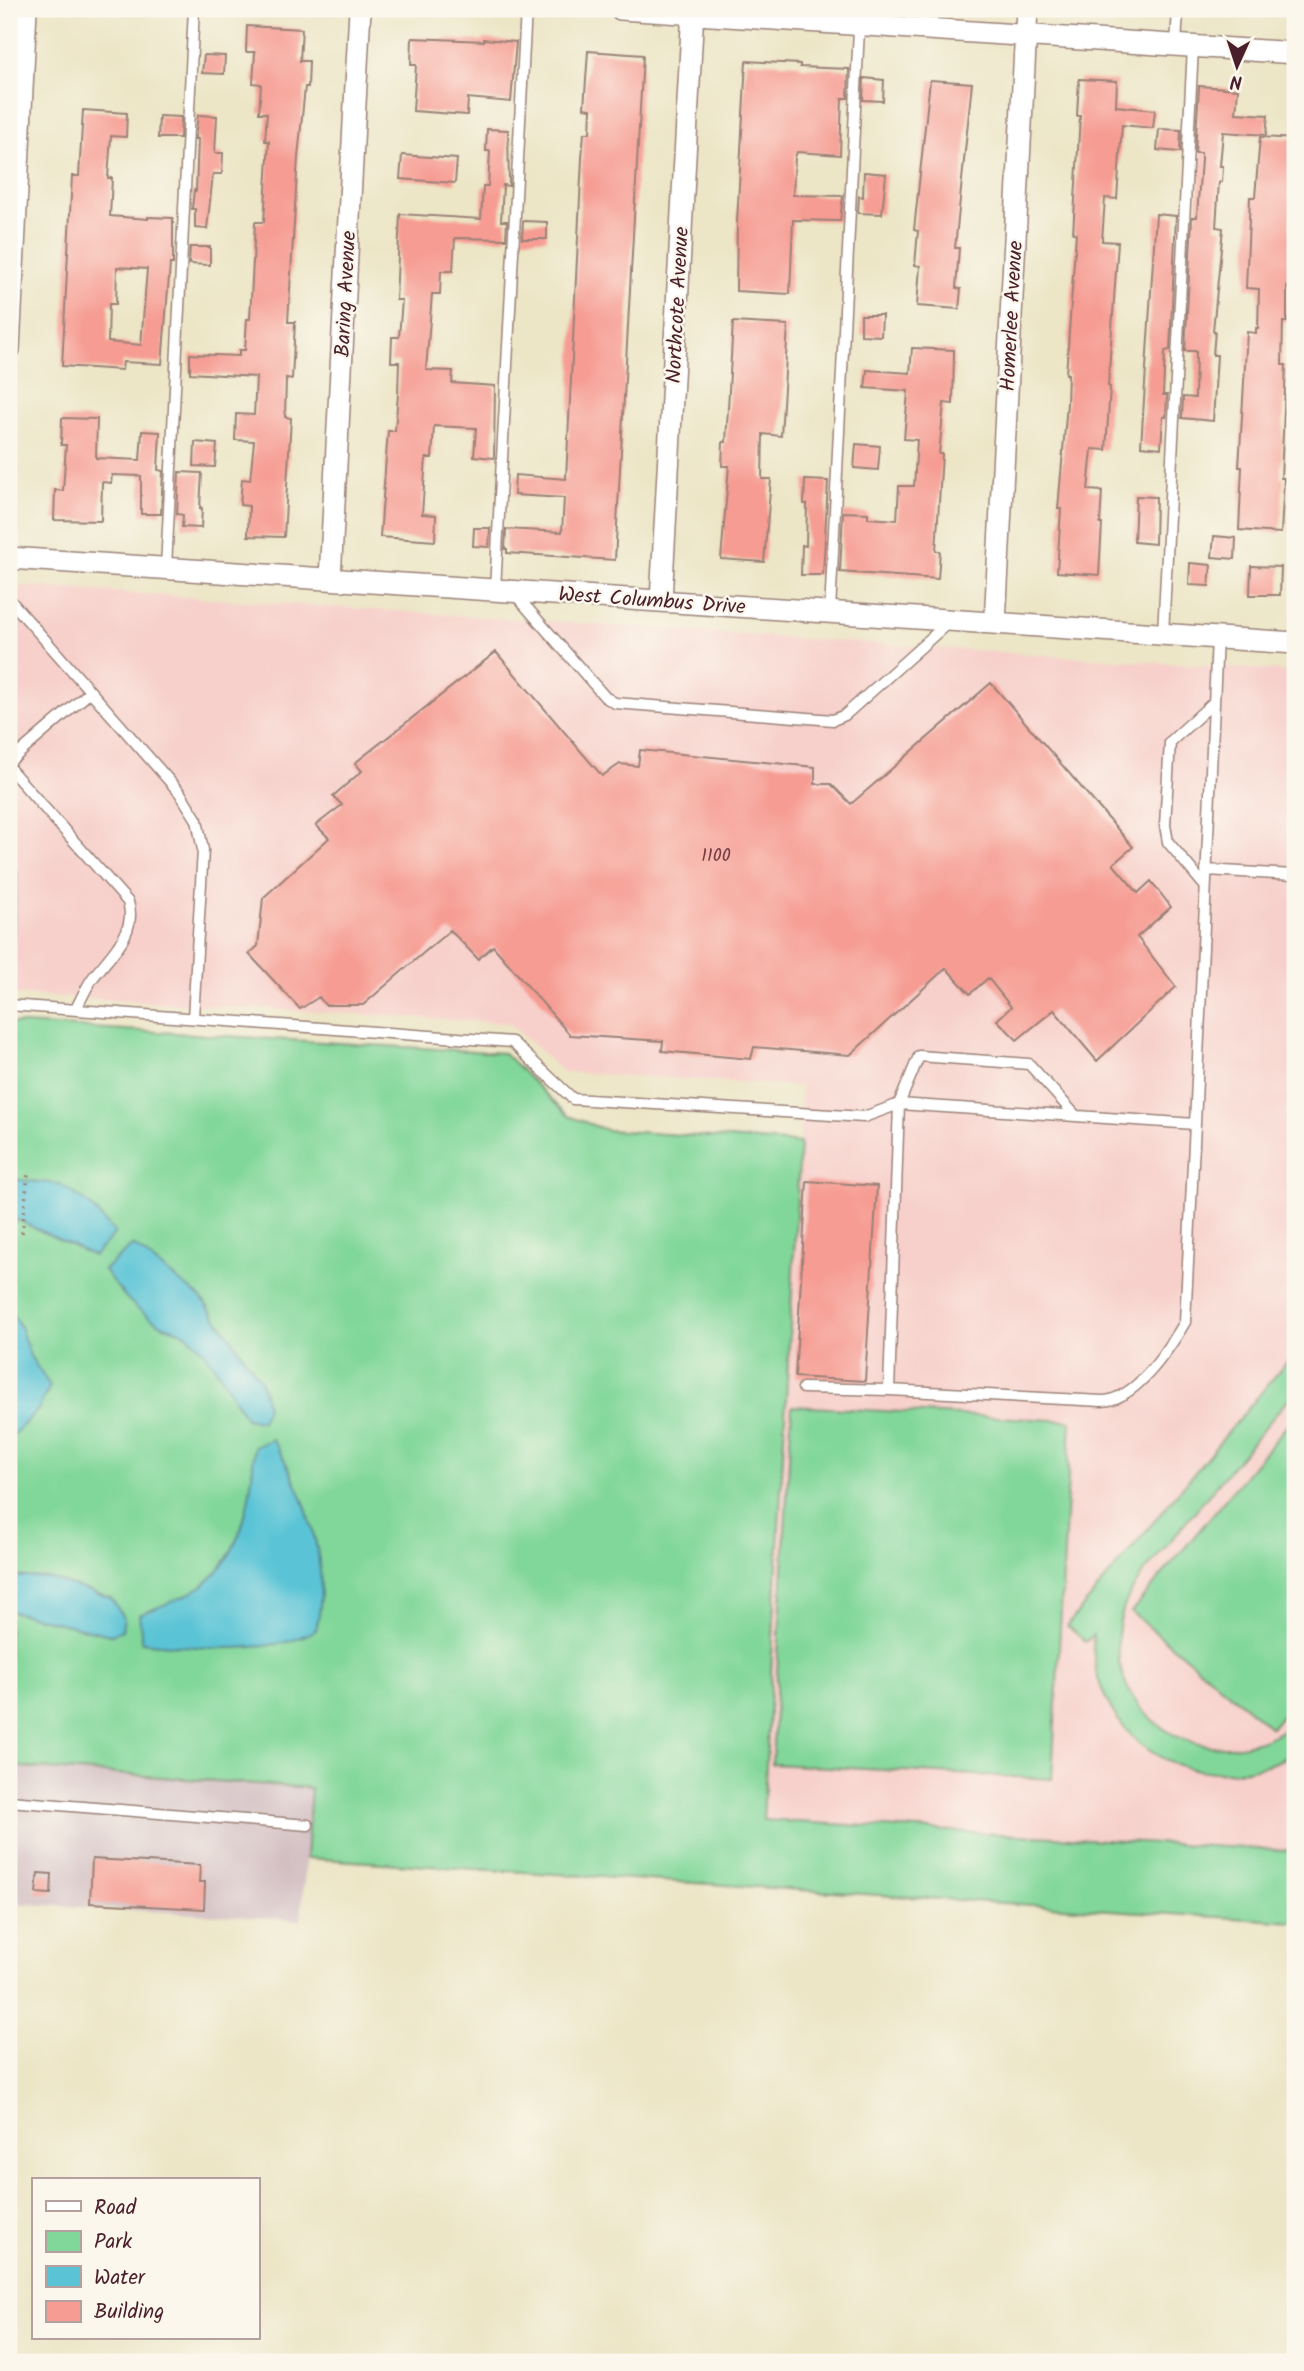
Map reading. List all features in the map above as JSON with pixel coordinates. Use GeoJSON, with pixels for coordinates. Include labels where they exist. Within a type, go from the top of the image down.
{"type":"FeatureCollection","features":[{"type":"Feature","properties":{"kind":"street"},"geometry":{"type":"LineString","coordinates":[[9,349],[26,9]]}},
{"type":"Feature","properties":{"kind":"street","name":"Baring Avenue"},"geometry":{"type":"LineString","coordinates":[[330,579],[360,9]]}},
{"type":"Feature","properties":{"kind":"street"},"geometry":{"type":"LineString","coordinates":[[621,9],[860,17],[1026,36],[1295,53]]}},
{"type":"Feature","properties":{"kind":"street","name":"Homerlee Avenue"},"geometry":{"type":"LineString","coordinates":[[995,623],[1027,9]]}},
{"type":"Feature","properties":{"kind":"street","name":"Northcote Avenue"},"geometry":{"type":"LineString","coordinates":[[661,601],[693,11]]}},
{"type":"Feature","properties":{"kind":"street","name":"West Columbus Drive"},"geometry":{"type":"LineString","coordinates":[[9,558],[1295,643]]}},
{"type":"Feature","properties":{"kind":"lane"},"geometry":{"type":"LineString","coordinates":[[166,568],[194,9]]}},
{"type":"Feature","properties":{"kind":"lane"},"geometry":{"type":"LineString","coordinates":[[526,9],[504,590],[605,697],[615,704],[833,720],[845,715],[951,620]]}},
{"type":"Feature","properties":{"kind":"lane"},"geometry":{"type":"LineString","coordinates":[[1163,634],[1184,46],[1178,9]]}},
{"type":"Feature","properties":{"kind":"lane"},"geometry":{"type":"LineString","coordinates":[[830,612],[860,17]]}},
{"type":"Feature","properties":{"kind":"lane"},"geometry":{"type":"LineString","coordinates":[[9,599],[180,793],[197,820],[203,850],[193,1018]]}},
{"type":"Feature","properties":{"kind":"lane"},"geometry":{"type":"LineString","coordinates":[[803,1388],[1113,1400],[1128,1392],[1170,1347],[1185,1322],[1216,638]]}},
{"type":"Feature","properties":{"kind":"lane"},"geometry":{"type":"LineString","coordinates":[[9,762],[90,692]]}},
{"type":"Feature","properties":{"kind":"lane"},"geometry":{"type":"LineString","coordinates":[[1205,886],[1168,842],[1165,825],[1170,742],[1214,702]]}},
{"type":"Feature","properties":{"kind":"lane"},"geometry":{"type":"LineString","coordinates":[[9,768],[128,902],[130,926],[121,943],[90,982],[76,1009]]}},
{"type":"Feature","properties":{"kind":"lane"},"geometry":{"type":"LineString","coordinates":[[1206,870],[1295,875]]}},
{"type":"Feature","properties":{"kind":"lane"},"geometry":{"type":"LineString","coordinates":[[9,1005],[512,1042],[573,1099],[863,1117],[899,1104],[1195,1124]]}},
{"type":"Feature","properties":{"kind":"lane"},"geometry":{"type":"LineString","coordinates":[[889,1390],[899,1104],[919,1056],[1029,1064],[1076,1116]]}},
{"type":"Feature","properties":{"kind":"lane"},"geometry":{"type":"LineString","coordinates":[[9,1801],[308,1825]]}},
{"type":"Feature","properties":{"kind":"path"},"geometry":{"type":"LineString","coordinates":[[22,1233],[28,1173]]}},
{"type":"Feature","properties":{"kind":"shaded area"},"geometry":{"type":"Polygon","coordinates":[[[9,585],[1295,672],[1295,1851],[763,1820],[801,1086],[563,1072],[509,1023],[9,994],[9,585]]]}},
{"type":"Feature","properties":{"kind":"shaded area"},"geometry":{"type":"Polygon","coordinates":[[[9,1766],[311,1788],[301,1920],[9,1903],[9,1766]]]}},
{"type":"Feature","properties":{"kind":"green space"},"geometry":{"type":"Polygon","coordinates":[[[9,871],[17,872],[12,942],[9,942],[9,871]]]}},
{"type":"Feature","properties":{"kind":"green space"},"geometry":{"type":"Polygon","coordinates":[[[9,1023],[504,1053],[568,1116],[606,1130],[800,1143],[763,1820],[1295,1851],[1295,1922],[306,1858],[311,1788],[9,1766],[9,1023]]]}},
{"type":"Feature","properties":{"kind":"green space"},"geometry":{"type":"Polygon","coordinates":[[[1295,1352],[1295,1391],[1142,1575],[1124,1607],[1118,1645],[1124,1678],[1140,1707],[1164,1729],[1193,1742],[1227,1747],[1261,1741],[1295,1722],[1295,1753],[1265,1765],[1235,1772],[1206,1771],[1177,1765],[1152,1752],[1129,1733],[1111,1708],[1098,1678],[1093,1635],[1086,1642],[1067,1626],[1295,1352]]]}},
{"type":"Feature","properties":{"kind":"green space"},"geometry":{"type":"Polygon","coordinates":[[[792,1406],[1071,1421],[1052,1779],[772,1764],[792,1406]]]}},
{"type":"Feature","properties":{"kind":"green space"},"geometry":{"type":"Polygon","coordinates":[[[1295,1416],[1295,1699],[1271,1728],[1131,1612],[1295,1416]]]}},
{"type":"Feature","properties":{"kind":"water"},"geometry":{"type":"Polygon","coordinates":[[[9,1179],[60,1184],[88,1203],[115,1233],[94,1256],[18,1220],[9,1225],[9,1179]]]}},
{"type":"Feature","properties":{"kind":"water"},"geometry":{"type":"Polygon","coordinates":[[[133,1245],[201,1298],[226,1331],[261,1381],[267,1407],[261,1421],[246,1418],[213,1363],[197,1343],[184,1333],[162,1325],[136,1307],[104,1270],[133,1245]]]}},
{"type":"Feature","properties":{"kind":"water"},"geometry":{"type":"Polygon","coordinates":[[[9,1310],[19,1324],[30,1356],[50,1386],[38,1410],[9,1439],[9,1310]]]}},
{"type":"Feature","properties":{"kind":"water"},"geometry":{"type":"Polygon","coordinates":[[[272,1439],[295,1482],[313,1530],[321,1580],[316,1630],[291,1641],[254,1647],[216,1648],[142,1642],[139,1615],[196,1590],[217,1572],[228,1557],[237,1540],[248,1504],[254,1447],[272,1439]]]}},
{"type":"Feature","properties":{"kind":"water"},"geometry":{"type":"Polygon","coordinates":[[[9,1576],[48,1578],[111,1598],[124,1618],[122,1630],[110,1635],[9,1611],[9,1576]]]}},
{"type":"Feature","properties":{"kind":"building"},"geometry":{"type":"Polygon","coordinates":[[[247,26],[302,29],[300,61],[309,61],[298,157],[288,322],[295,322],[292,379],[286,378],[285,417],[291,418],[284,537],[248,536],[249,506],[240,505],[242,479],[250,480],[254,441],[235,440],[236,414],[254,415],[256,377],[190,373],[190,354],[239,356],[239,350],[245,350],[247,319],[250,319],[255,222],[264,222],[269,141],[265,141],[267,113],[259,113],[261,84],[253,83],[255,52],[246,52],[247,26]]]}},
{"type":"Feature","properties":{"kind":"building"},"geometry":{"type":"Polygon","coordinates":[[[412,38],[516,42],[511,102],[468,98],[467,115],[413,111],[416,65],[411,65],[412,38]]]}},
{"type":"Feature","properties":{"kind":"building"},"geometry":{"type":"Polygon","coordinates":[[[588,51],[643,55],[615,560],[507,553],[505,549],[506,529],[562,532],[564,498],[514,495],[515,475],[566,479],[582,158],[584,133],[590,133],[591,109],[584,108],[588,51]]]}},
{"type":"Feature","properties":{"kind":"building"},"geometry":{"type":"Polygon","coordinates":[[[204,55],[225,56],[224,74],[202,73],[204,55]]]}},
{"type":"Feature","properties":{"kind":"building"},"geometry":{"type":"Polygon","coordinates":[[[746,61],[849,69],[848,98],[842,98],[840,155],[797,152],[795,157],[793,195],[843,196],[840,221],[793,220],[790,294],[736,291],[746,61]]]}},
{"type":"Feature","properties":{"kind":"building"},"geometry":{"type":"Polygon","coordinates":[[[864,78],[884,80],[883,101],[863,100],[864,78]]]}},
{"type":"Feature","properties":{"kind":"building"},"geometry":{"type":"Polygon","coordinates":[[[1079,79],[1117,81],[1116,106],[1155,110],[1153,128],[1122,125],[1117,199],[1105,198],[1102,241],[1118,242],[1106,450],[1092,449],[1088,490],[1102,491],[1099,575],[1057,572],[1061,509],[1058,509],[1067,404],[1066,374],[1076,233],[1073,233],[1080,116],[1077,116],[1079,79]]]}},
{"type":"Feature","properties":{"kind":"building"},"geometry":{"type":"Polygon","coordinates":[[[930,80],[972,83],[955,248],[959,248],[956,288],[961,289],[959,309],[917,306],[920,266],[915,265],[918,231],[914,230],[930,80]]]}},
{"type":"Feature","properties":{"kind":"building"},"geometry":{"type":"Polygon","coordinates":[[[1199,86],[1238,89],[1236,113],[1268,115],[1266,135],[1223,132],[1220,166],[1223,166],[1222,182],[1219,182],[1216,227],[1223,228],[1213,331],[1213,355],[1217,355],[1213,421],[1182,418],[1183,397],[1195,398],[1196,351],[1185,351],[1192,217],[1197,217],[1201,159],[1201,153],[1195,153],[1199,86]]]}},
{"type":"Feature","properties":{"kind":"building"},"geometry":{"type":"Polygon","coordinates":[[[83,110],[127,113],[126,137],[111,136],[108,178],[112,178],[110,216],[173,218],[173,264],[170,264],[162,364],[123,362],[122,370],[62,366],[72,176],[79,176],[83,110]],[[117,267],[116,304],[109,304],[108,342],[141,345],[147,269],[117,267]]]}},
{"type":"Feature","properties":{"kind":"building"},"geometry":{"type":"Polygon","coordinates":[[[198,115],[217,116],[215,153],[223,153],[222,174],[213,174],[207,229],[195,228],[195,209],[192,209],[194,190],[196,191],[198,139],[195,139],[198,115]]]}},
{"type":"Feature","properties":{"kind":"building"},"geometry":{"type":"Polygon","coordinates":[[[159,116],[181,117],[180,138],[158,138],[159,116]]]}},
{"type":"Feature","properties":{"kind":"building"},"geometry":{"type":"Polygon","coordinates":[[[487,129],[508,130],[509,186],[503,185],[501,221],[507,221],[506,239],[455,238],[453,271],[441,271],[440,294],[432,294],[426,370],[453,371],[452,383],[495,386],[494,458],[474,456],[476,428],[434,426],[432,458],[426,458],[422,514],[436,515],[435,541],[380,537],[388,431],[395,431],[398,394],[399,362],[391,362],[392,337],[399,337],[402,300],[396,300],[400,214],[481,219],[483,186],[488,186],[490,151],[486,151],[487,129]]]}},
{"type":"Feature","properties":{"kind":"building"},"geometry":{"type":"Polygon","coordinates":[[[1159,129],[1181,130],[1180,152],[1157,150],[1159,129]]]}},
{"type":"Feature","properties":{"kind":"building"},"geometry":{"type":"Polygon","coordinates":[[[1260,137],[1295,139],[1295,193],[1292,193],[1290,230],[1294,230],[1294,288],[1287,287],[1287,322],[1283,322],[1282,365],[1286,365],[1281,533],[1239,530],[1242,467],[1239,467],[1247,332],[1256,333],[1258,328],[1259,289],[1246,288],[1250,197],[1255,197],[1260,137]]]}},
{"type":"Feature","properties":{"kind":"building"},"geometry":{"type":"Polygon","coordinates":[[[402,155],[457,159],[455,183],[400,179],[402,155]]]}},
{"type":"Feature","properties":{"kind":"building"},"geometry":{"type":"Polygon","coordinates":[[[864,172],[886,174],[882,214],[858,213],[859,196],[863,197],[864,172]]]}},
{"type":"Feature","properties":{"kind":"building"},"geometry":{"type":"Polygon","coordinates":[[[1156,214],[1176,216],[1170,350],[1165,351],[1163,395],[1167,395],[1166,417],[1163,417],[1161,448],[1141,446],[1156,214]]]}},
{"type":"Feature","properties":{"kind":"building"},"geometry":{"type":"Polygon","coordinates":[[[523,221],[547,222],[547,239],[522,239],[523,221]]]}},
{"type":"Feature","properties":{"kind":"building"},"geometry":{"type":"Polygon","coordinates":[[[190,247],[210,247],[210,265],[189,264],[190,247]]]}},
{"type":"Feature","properties":{"kind":"building"},"geometry":{"type":"Polygon","coordinates":[[[861,315],[882,315],[881,336],[861,335],[861,315]]]}},
{"type":"Feature","properties":{"kind":"building"},"geometry":{"type":"Polygon","coordinates":[[[733,322],[788,325],[781,436],[763,434],[762,479],[771,479],[764,562],[721,559],[729,466],[722,466],[723,442],[726,442],[733,322]]]}},
{"type":"Feature","properties":{"kind":"building"},"geometry":{"type":"Polygon","coordinates":[[[912,348],[954,350],[953,404],[944,403],[939,454],[942,454],[936,551],[940,551],[938,579],[840,572],[843,512],[868,513],[868,518],[897,520],[899,486],[914,486],[917,440],[904,439],[908,391],[865,388],[867,370],[910,373],[912,348]]]}},
{"type":"Feature","properties":{"kind":"building"},"geometry":{"type":"Polygon","coordinates":[[[62,418],[97,419],[96,458],[140,460],[142,431],[160,432],[158,470],[163,471],[161,514],[141,514],[141,476],[112,475],[111,483],[102,482],[101,521],[54,520],[55,490],[63,491],[66,445],[61,445],[62,418]]]}},
{"type":"Feature","properties":{"kind":"building"},"geometry":{"type":"Polygon","coordinates":[[[195,442],[217,444],[215,467],[194,466],[195,442]]]}},
{"type":"Feature","properties":{"kind":"building"},"geometry":{"type":"Polygon","coordinates":[[[856,444],[880,446],[878,470],[854,468],[856,444]]]}},
{"type":"Feature","properties":{"kind":"building"},"geometry":{"type":"Polygon","coordinates":[[[179,472],[202,473],[201,528],[182,527],[183,515],[177,514],[179,472]]]}},
{"type":"Feature","properties":{"kind":"building"},"geometry":{"type":"Polygon","coordinates":[[[805,480],[828,481],[823,575],[801,575],[802,545],[806,546],[805,480]]]}},
{"type":"Feature","properties":{"kind":"building"},"geometry":{"type":"Polygon","coordinates":[[[1136,496],[1156,497],[1155,544],[1134,542],[1136,496]]]}},
{"type":"Feature","properties":{"kind":"building"},"geometry":{"type":"Polygon","coordinates":[[[474,528],[490,528],[489,547],[473,546],[474,528]]]}},
{"type":"Feature","properties":{"kind":"building"},"geometry":{"type":"Polygon","coordinates":[[[1214,536],[1236,538],[1235,559],[1212,557],[1214,536]]]}},
{"type":"Feature","properties":{"kind":"building"},"geometry":{"type":"Polygon","coordinates":[[[1190,563],[1211,565],[1209,586],[1189,585],[1190,563]]]}},
{"type":"Feature","properties":{"kind":"building"},"geometry":{"type":"Polygon","coordinates":[[[1251,566],[1281,567],[1280,595],[1250,595],[1251,566]]]}},
{"type":"Feature","properties":{"kind":"building"},"geometry":{"type":"Polygon","coordinates":[[[496,652],[602,776],[620,764],[638,766],[640,750],[815,767],[815,784],[831,784],[851,804],[991,683],[1133,847],[1113,864],[1138,893],[1151,881],[1171,907],[1137,937],[1176,987],[1097,1061],[1054,1010],[1017,1040],[997,1020],[1011,1007],[988,978],[970,994],[946,968],[850,1055],[754,1047],[751,1059],[662,1051],[663,1041],[570,1035],[493,946],[478,959],[450,930],[363,1005],[325,1005],[319,997],[300,1009],[249,954],[258,946],[263,898],[329,838],[316,825],[342,805],[333,796],[362,771],[355,763],[496,652]]]}},
{"type":"Feature","properties":{"kind":"building"},"geometry":{"type":"Polygon","coordinates":[[[807,1181],[877,1186],[865,1381],[795,1377],[807,1181]]]}},
{"type":"Feature","properties":{"kind":"building"},"geometry":{"type":"Polygon","coordinates":[[[92,1859],[200,1865],[199,1882],[205,1882],[204,1909],[90,1903],[92,1859]]]}},
{"type":"Feature","properties":{"kind":"building"},"geometry":{"type":"Polygon","coordinates":[[[38,1873],[52,1874],[51,1894],[36,1893],[38,1873]]]}}]}
